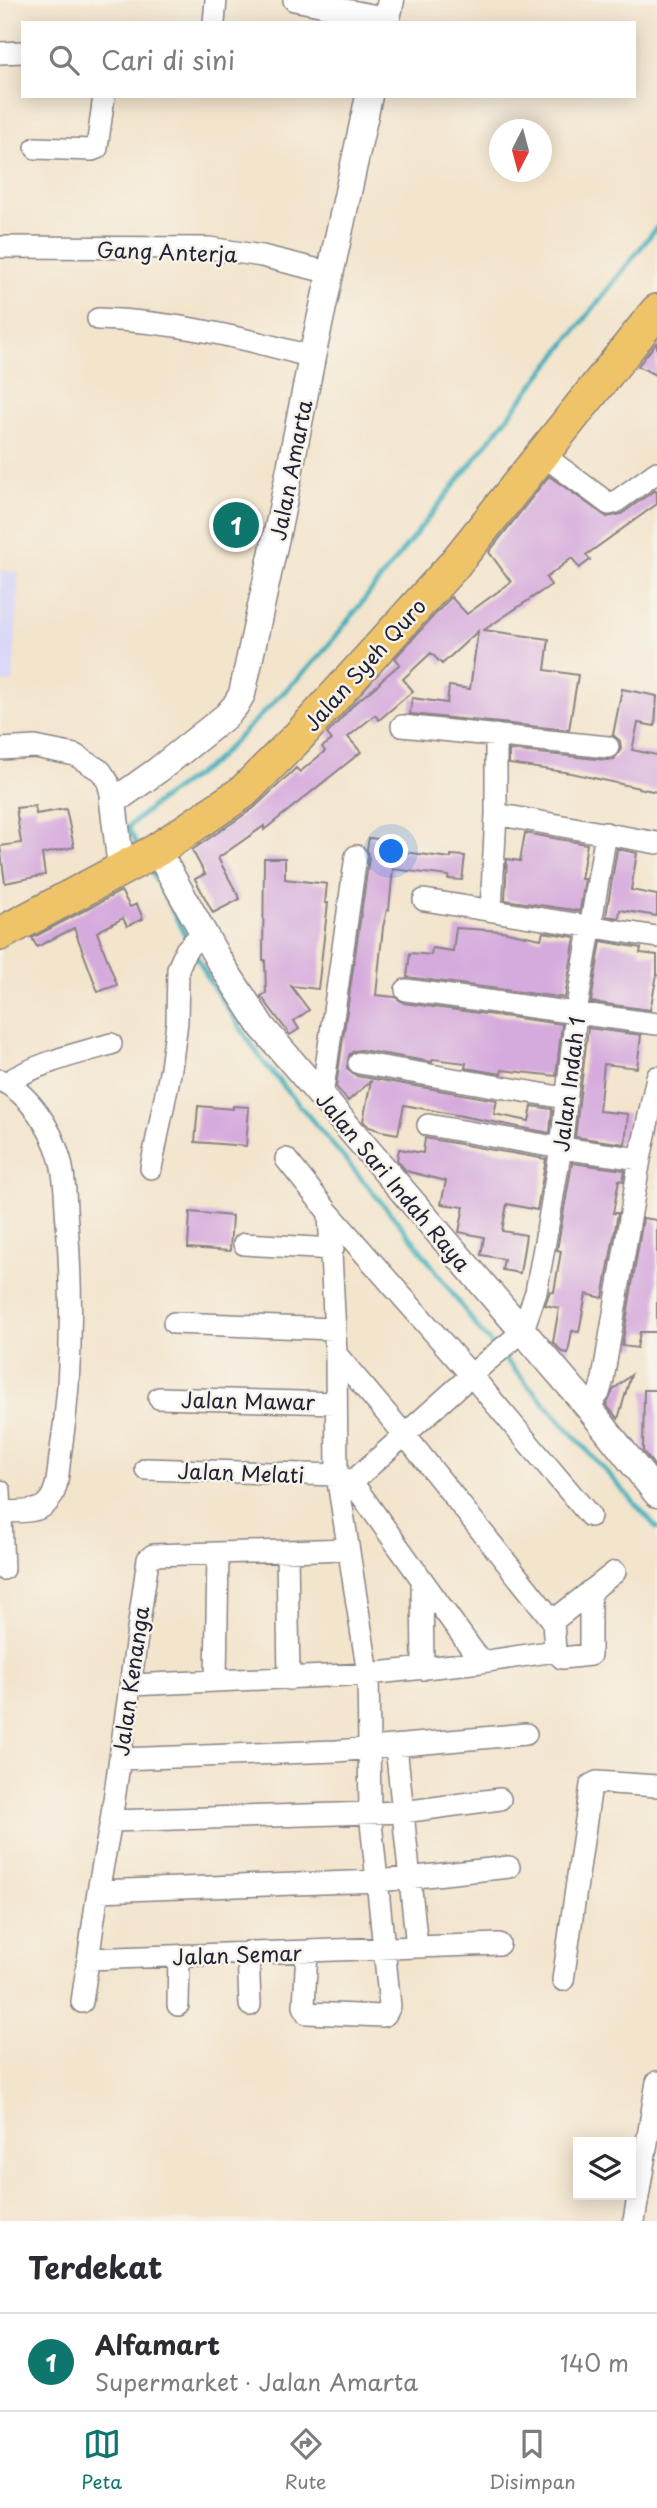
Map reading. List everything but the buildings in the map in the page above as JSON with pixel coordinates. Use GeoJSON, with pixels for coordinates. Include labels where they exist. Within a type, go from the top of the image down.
{"type":"FeatureCollection","features":[{"type":"Feature","properties":{"kind":"main road","name":"Jalan Syeh Quro"},"geometry":{"type":"LineString","coordinates":[[0,934],[140,859],[243,792],[298,737],[452,567],[657,311]]}},
{"type":"Feature","properties":{"kind":"street"},"geometry":{"type":"LineString","coordinates":[[214,21],[216,0]]}},
{"type":"Feature","properties":{"kind":"street"},"geometry":{"type":"LineString","coordinates":[[294,0],[388,14]]}},
{"type":"Feature","properties":{"kind":"street"},"geometry":{"type":"LineString","coordinates":[[0,53],[21,52]]}},
{"type":"Feature","properties":{"kind":"street"},"geometry":{"type":"LineString","coordinates":[[36,148],[97,148],[104,98]]}},
{"type":"Feature","properties":{"kind":"street","name":"Jalan Amarta"},"geometry":{"type":"LineString","coordinates":[[113,802],[226,716],[236,706],[242,694],[369,98]]}},
{"type":"Feature","properties":{"kind":"street","name":"Gang Anterja"},"geometry":{"type":"LineString","coordinates":[[0,247],[209,248],[262,256],[331,273]]}},
{"type":"Feature","properties":{"kind":"street"},"geometry":{"type":"LineString","coordinates":[[98,319],[182,326],[312,356]]}},
{"type":"Feature","properties":{"kind":"street"},"geometry":{"type":"LineString","coordinates":[[543,455],[609,504],[657,472]]}},
{"type":"Feature","properties":{"kind":"street"},"geometry":{"type":"LineString","coordinates":[[402,726],[608,747]]}},
{"type":"Feature","properties":{"kind":"street"},"geometry":{"type":"LineString","coordinates":[[491,910],[496,814],[496,735]]}},
{"type":"Feature","properties":{"kind":"street"},"geometry":{"type":"LineString","coordinates":[[0,749],[35,747],[75,755],[101,771],[140,859]]}},
{"type":"Feature","properties":{"kind":"street"},"geometry":{"type":"LineString","coordinates":[[496,814],[657,843]]}},
{"type":"Feature","properties":{"kind":"street","name":"Jalan Indah 1"},"geometry":{"type":"LineString","coordinates":[[518,1336],[537,1292],[561,1149],[576,1013],[606,833]]}},
{"type":"Feature","properties":{"kind":"street"},"geometry":{"type":"LineString","coordinates":[[322,1096],[356,856]]}},
{"type":"Feature","properties":{"kind":"street","name":"Jalan Sari Indah Raya"},"geometry":{"type":"LineString","coordinates":[[140,859],[195,940],[262,1027],[322,1096],[518,1336],[588,1407],[657,1494]]}},
{"type":"Feature","properties":{"kind":"street"},"geometry":{"type":"LineString","coordinates":[[424,900],[657,937]]}},
{"type":"Feature","properties":{"kind":"street"},"geometry":{"type":"LineString","coordinates":[[151,1168],[171,1068],[177,1022],[178,969],[195,940]]}},
{"type":"Feature","properties":{"kind":"street"},"geometry":{"type":"LineString","coordinates":[[406,990],[657,1024]]}},
{"type":"Feature","properties":{"kind":"street"},"geometry":{"type":"LineString","coordinates":[[3,1569],[1,1501],[39,1509],[46,1505],[53,1493],[64,1431],[72,1325],[62,1163],[47,1128],[36,1112],[3,1081],[52,1060],[111,1044]]}},
{"type":"Feature","properties":{"kind":"street"},"geometry":{"type":"LineString","coordinates":[[359,1063],[565,1098]]}},
{"type":"Feature","properties":{"kind":"street"},"geometry":{"type":"LineString","coordinates":[[588,1407],[599,1393],[603,1379],[640,1159],[657,1077]]}},
{"type":"Feature","properties":{"kind":"street"},"geometry":{"type":"LineString","coordinates":[[428,1125],[561,1149],[640,1159]]}},
{"type":"Feature","properties":{"kind":"street"},"geometry":{"type":"LineString","coordinates":[[286,1159],[329,1213],[478,1368],[590,1516]]}},
{"type":"Feature","properties":{"kind":"street"},"geometry":{"type":"LineString","coordinates":[[307,1951],[304,2006],[307,2013],[383,2016],[390,2006],[370,1813],[368,1674],[348,1549],[337,1402],[333,1249],[329,1213]]}},
{"type":"Feature","properties":{"kind":"street"},"geometry":{"type":"LineString","coordinates":[[244,1244],[333,1249]]}},
{"type":"Feature","properties":{"kind":"street"},"geometry":{"type":"LineString","coordinates":[[174,1324],[334,1329]]}},
{"type":"Feature","properties":{"kind":"street"},"geometry":{"type":"LineString","coordinates":[[344,1478],[404,1434],[518,1336]]}},
{"type":"Feature","properties":{"kind":"street"},"geometry":{"type":"LineString","coordinates":[[337,1354],[553,1621],[555,1651],[562,1658],[590,1655],[590,1591]]}},
{"type":"Feature","properties":{"kind":"street","name":"Jalan Mawar"},"geometry":{"type":"LineString","coordinates":[[159,1398],[337,1402]]}},
{"type":"Feature","properties":{"kind":"street","name":"Jalan Melati"},"geometry":{"type":"LineString","coordinates":[[146,1469],[344,1478]]}},
{"type":"Feature","properties":{"kind":"street"},"geometry":{"type":"LineString","coordinates":[[344,1478],[481,1662]]}},
{"type":"Feature","properties":{"kind":"street","name":"Jalan Kenanga"},"geometry":{"type":"LineString","coordinates":[[82,2002],[148,1559],[153,1555],[348,1549]]}},
{"type":"Feature","properties":{"kind":"street"},"geometry":{"type":"LineString","coordinates":[[287,1552],[289,1679]]}},
{"type":"Feature","properties":{"kind":"street"},"geometry":{"type":"LineString","coordinates":[[216,1681],[218,1553]]}},
{"type":"Feature","properties":{"kind":"street"},"geometry":{"type":"LineString","coordinates":[[553,1621],[615,1572]]}},
{"type":"Feature","properties":{"kind":"street"},"geometry":{"type":"LineString","coordinates":[[422,1580],[423,1669]]}},
{"type":"Feature","properties":{"kind":"street"},"geometry":{"type":"LineString","coordinates":[[131,1685],[368,1674],[555,1651]]}},
{"type":"Feature","properties":{"kind":"street"},"geometry":{"type":"LineString","coordinates":[[120,1759],[369,1748],[526,1734]]}},
{"type":"Feature","properties":{"kind":"street"},"geometry":{"type":"LineString","coordinates":[[396,1746],[417,1947]]}},
{"type":"Feature","properties":{"kind":"street"},"geometry":{"type":"LineString","coordinates":[[563,1980],[591,1785],[597,1782],[657,1786]]}},
{"type":"Feature","properties":{"kind":"street"},"geometry":{"type":"LineString","coordinates":[[111,1821],[403,1812],[499,1799]]}},
{"type":"Feature","properties":{"kind":"street"},"geometry":{"type":"LineString","coordinates":[[98,1891],[379,1881],[509,1867]]}},
{"type":"Feature","properties":{"kind":"street","name":"Jalan Semar"},"geometry":{"type":"LineString","coordinates":[[89,1959],[499,1944]]}},
{"type":"Feature","properties":{"kind":"street"},"geometry":{"type":"LineString","coordinates":[[248,1952],[250,2005]]}},
{"type":"Feature","properties":{"kind":"street"},"geometry":{"type":"LineString","coordinates":[[178,2005],[179,1956]]}},
{"type":"Feature","properties":{"kind":"street"},"geometry":{"type":"LineString","coordinates":[[634,2221],[657,2082]]}},
{"type":"Feature","properties":{"kind":"shaded area"},"geometry":{"type":"Polygon","coordinates":[[[0,570],[19,572],[13,683],[0,683],[0,570]]]}},
{"type":"Feature","properties":{"kind":"waterway"},"geometry":{"type":"LineString","coordinates":[[139,849],[128,827],[156,803],[213,763],[320,656],[657,227]]}},
{"type":"Feature","properties":{"kind":"waterway"},"geometry":{"type":"LineString","coordinates":[[149,867],[189,942]]}},
{"type":"Feature","properties":{"kind":"waterway"},"geometry":{"type":"LineString","coordinates":[[193,950],[212,985],[264,1063],[413,1240],[496,1349]]}},
{"type":"Feature","properties":{"kind":"waterway"},"geometry":{"type":"LineString","coordinates":[[502,1356],[657,1528]]}},
{"type":"Feature","properties":{"kind":"place","name":"Alfamart"},"geometry":{"type":"Point","coordinates":[236,525]}}]}
